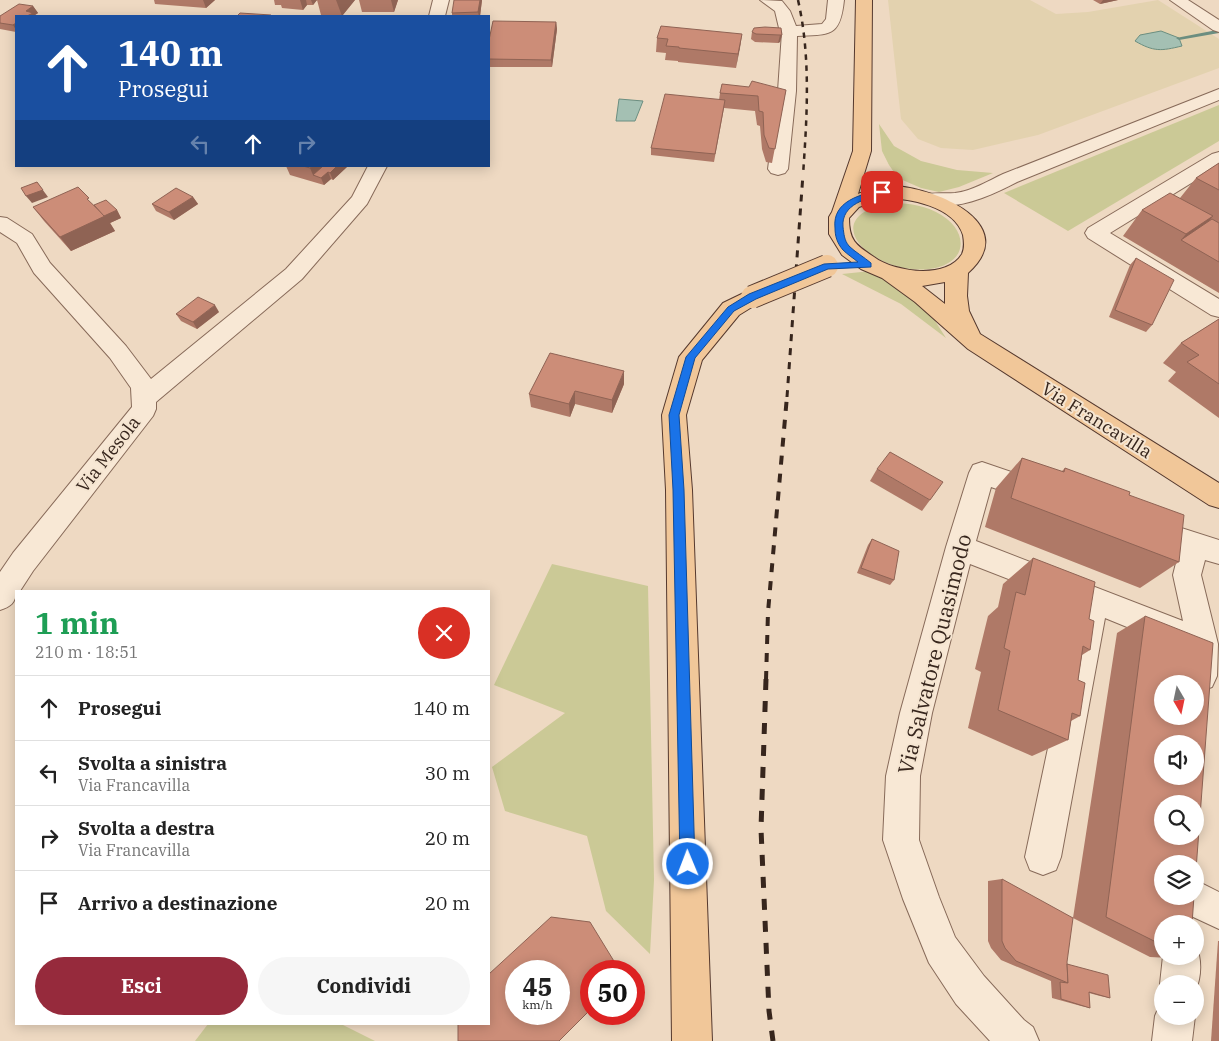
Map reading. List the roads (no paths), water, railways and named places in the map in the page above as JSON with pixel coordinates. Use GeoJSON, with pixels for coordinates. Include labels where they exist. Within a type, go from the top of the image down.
{"type":"FeatureCollection","features":[{"type":"Feature","properties":{"kind":"main road"},"geometry":{"type":"LineString","coordinates":[[827,266],[840,238],[838,220],[862,151],[864,0]]}},
{"type":"Feature","properties":{"kind":"main road"},"geometry":{"type":"LineString","coordinates":[[840,238],[851,252],[868,265],[890,274],[908,278],[943,276],[957,271],[967,264],[973,255],[976,245],[974,235],[968,224],[958,214],[886,178],[870,166],[862,151]]}},
{"type":"Feature","properties":{"kind":"main road"},"geometry":{"type":"LineString","coordinates":[[842,211],[851,202],[882,192],[900,192],[925,197]]}},
{"type":"Feature","properties":{"kind":"main road"},"geometry":{"type":"LineString","coordinates":[[692,1041],[679,490],[674,415],[691,357],[731,309],[752,297],[827,266],[868,265]]}},
{"type":"Feature","properties":{"kind":"main road"},"geometry":{"type":"LineString","coordinates":[[957,271],[955,299],[961,322],[976,343]]}},
{"type":"Feature","properties":{"kind":"main road"},"geometry":{"type":"LineString","coordinates":[[890,274],[923,296],[976,343]]}},
{"type":"Feature","properties":{"kind":"main road","name":"Via Francavilla"},"geometry":{"type":"LineString","coordinates":[[976,343],[1219,497]]}},
{"type":"Feature","properties":{"kind":"street"},"geometry":{"type":"LineString","coordinates":[[437,15],[441,0]]}},
{"type":"Feature","properties":{"kind":"street"},"geometry":{"type":"LineString","coordinates":[[768,0],[779,5],[784,11],[787,28],[794,31]]}},
{"type":"Feature","properties":{"kind":"street"},"geometry":{"type":"LineString","coordinates":[[778,169],[787,91],[789,33],[794,31],[820,30],[830,26],[833,22],[836,0]]}},
{"type":"Feature","properties":{"kind":"street"},"geometry":{"type":"LineString","coordinates":[[1178,0],[1219,26]]}},
{"type":"Feature","properties":{"kind":"street"},"geometry":{"type":"LineString","coordinates":[[925,197],[956,200],[982,192],[1010,178],[1219,94]]}},
{"type":"Feature","properties":{"kind":"street"},"geometry":{"type":"LineString","coordinates":[[1219,158],[1191,174],[1150,209],[1096,233],[1219,309]]}},
{"type":"Feature","properties":{"kind":"street"},"geometry":{"type":"LineString","coordinates":[[144,398],[294,274],[360,200],[377,167]]}},
{"type":"Feature","properties":{"kind":"street"},"geometry":{"type":"LineString","coordinates":[[1191,174],[1212,184]]}},
{"type":"Feature","properties":{"kind":"street"},"geometry":{"type":"LineString","coordinates":[[974,235],[972,206],[982,192]]}},
{"type":"Feature","properties":{"kind":"street","name":"Via Mesola"},"geometry":{"type":"LineString","coordinates":[[0,223],[25,239],[42,268],[118,352],[143,386],[144,398],[144,409],[23,562],[0,597]]}},
{"type":"Feature","properties":{"kind":"street","name":"Via Salvatore Quasimodo"},"geometry":{"type":"LineString","coordinates":[[1019,1041],[1010,1034],[970,990],[942,950],[921,899],[901,840],[903,776],[916,713],[960,547],[982,473],[1065,502]]}},
{"type":"Feature","properties":{"kind":"street"},"geometry":{"type":"LineString","coordinates":[[1121,520],[1207,548],[1186,576],[1203,644],[1201,675]]}},
{"type":"Feature","properties":{"kind":"street"},"geometry":{"type":"LineString","coordinates":[[960,547],[1203,644]]}},
{"type":"Feature","properties":{"kind":"street"},"geometry":{"type":"LineString","coordinates":[[1043,857],[1094,599]]}},
{"type":"Feature","properties":{"kind":"street"},"geometry":{"type":"LineString","coordinates":[[1204,904],[1219,911]]}},
{"type":"Feature","properties":{"kind":"street"},"geometry":{"type":"LineString","coordinates":[[1172,1041],[1174,1025]]}},
{"type":"Feature","properties":{"kind":"waterway"},"geometry":{"type":"LineString","coordinates":[[1179,38],[1217,32]]}},
{"type":"Feature","properties":{"kind":"railway"},"geometry":{"type":"LineString","coordinates":[[798,0],[805,43],[807,87],[803,175]]}},
{"type":"Feature","properties":{"kind":"railway"},"geometry":{"type":"LineString","coordinates":[[787,397],[803,174]]}},
{"type":"Feature","properties":{"kind":"railway"},"geometry":{"type":"LineString","coordinates":[[766,680],[768,612],[787,396]]}},
{"type":"Feature","properties":{"kind":"railway"},"geometry":{"type":"LineString","coordinates":[[766,679],[761,829],[769,1011],[773,1041]]}}]}
